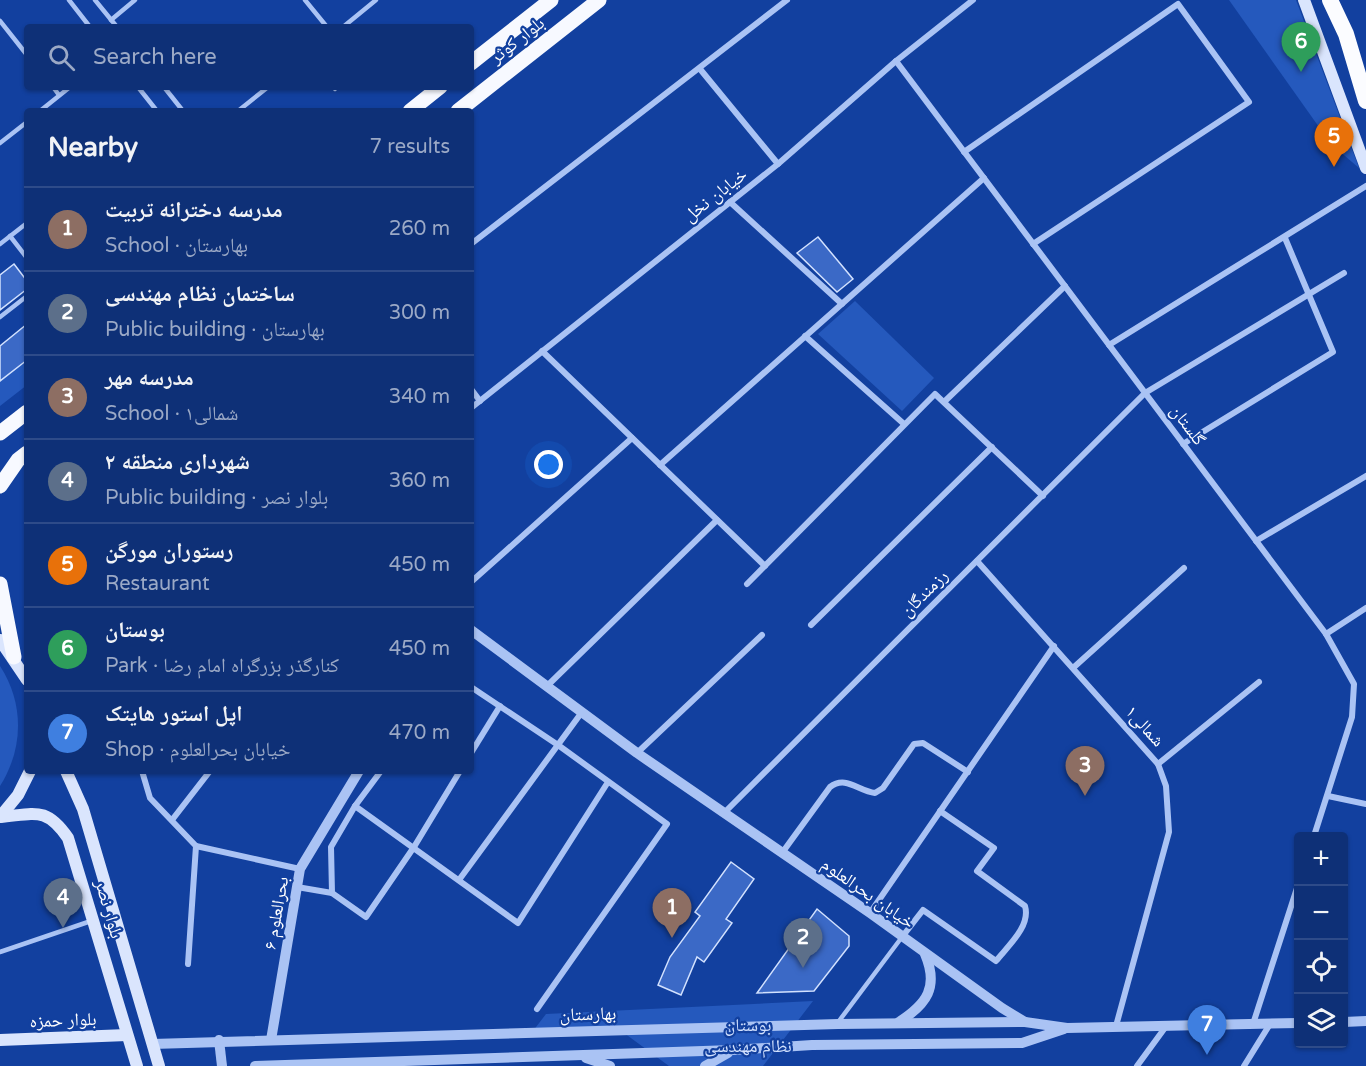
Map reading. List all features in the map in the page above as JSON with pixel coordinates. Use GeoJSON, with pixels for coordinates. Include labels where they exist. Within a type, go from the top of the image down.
{"type":"FeatureCollection","features":[{"type":"Feature","properties":{"kind":"highway"},"geometry":{"type":"LineString","coordinates":[[1330,0],[1346,34],[1366,101]]}},
{"type":"Feature","properties":{"kind":"main road","name":"بلوار کوثر"},"geometry":{"type":"LineString","coordinates":[[474,61],[551,0]]}},
{"type":"Feature","properties":{"kind":"main road","name":"بلوار کوثر"},"geometry":{"type":"LineString","coordinates":[[462,108],[599,0]]}},
{"type":"Feature","properties":{"kind":"main road"},"geometry":{"type":"LineString","coordinates":[[1304,0],[1366,168]]}},
{"type":"Feature","properties":{"kind":"main road"},"geometry":{"type":"LineString","coordinates":[[414,108],[436,90]]}},
{"type":"Feature","properties":{"kind":"main road"},"geometry":{"type":"LineString","coordinates":[[0,433],[24,414]]}},
{"type":"Feature","properties":{"kind":"main road"},"geometry":{"type":"LineString","coordinates":[[0,486],[18,460],[24,455]]}},
{"type":"Feature","properties":{"kind":"main road"},"geometry":{"type":"LineString","coordinates":[[0,584],[14,657]]}},
{"type":"Feature","properties":{"kind":"main road"},"geometry":{"type":"LineString","coordinates":[[0,640],[14,657],[24,675]]}},
{"type":"Feature","properties":{"kind":"main road"},"geometry":{"type":"LineString","coordinates":[[0,817],[18,795],[28,774]]}},
{"type":"Feature","properties":{"kind":"main road","name":"بلوار نصر"},"geometry":{"type":"LineString","coordinates":[[67,774],[83,809],[159,1066]]}},
{"type":"Feature","properties":{"kind":"main road","name":"بلوار نصر"},"geometry":{"type":"LineString","coordinates":[[0,817],[42,813],[57,822],[68,837],[136,1066]]}},
{"type":"Feature","properties":{"kind":"main road","name":"بلوار حمزه"},"geometry":{"type":"LineString","coordinates":[[0,1040],[127,1035]]}},
{"type":"Feature","properties":{"kind":"street"},"geometry":{"type":"LineString","coordinates":[[474,242],[787,0]]}},
{"type":"Feature","properties":{"kind":"street","name":"خیابان نخل"},"geometry":{"type":"LineString","coordinates":[[474,406],[778,164],[896,61],[973,0]]}},
{"type":"Feature","properties":{"kind":"street"},"geometry":{"type":"LineString","coordinates":[[964,152],[1178,4],[1249,102],[1033,244]]}},
{"type":"Feature","properties":{"kind":"street","name":"گلستان"},"geometry":{"type":"LineString","coordinates":[[896,61],[1326,634],[1354,684],[1352,717],[1316,832]]}},
{"type":"Feature","properties":{"kind":"street"},"geometry":{"type":"LineString","coordinates":[[700,69],[778,164]]}},
{"type":"Feature","properties":{"kind":"street"},"geometry":{"type":"LineString","coordinates":[[660,465],[984,178]]}},
{"type":"Feature","properties":{"kind":"street"},"geometry":{"type":"LineString","coordinates":[[1109,345],[1366,186]]}},
{"type":"Feature","properties":{"kind":"street"},"geometry":{"type":"LineString","coordinates":[[730,202],[842,304]]}},
{"type":"Feature","properties":{"kind":"street"},"geometry":{"type":"LineString","coordinates":[[1183,444],[1333,351],[1285,238]]}},
{"type":"Feature","properties":{"kind":"street","name":"رزمندگان"},"geometry":{"type":"LineString","coordinates":[[724,813],[1145,393],[1344,273]]}},
{"type":"Feature","properties":{"kind":"street"},"geometry":{"type":"LineString","coordinates":[[944,402],[1065,286]]}},
{"type":"Feature","properties":{"kind":"street"},"geometry":{"type":"LineString","coordinates":[[805,336],[904,423]]}},
{"type":"Feature","properties":{"kind":"street"},"geometry":{"type":"LineString","coordinates":[[542,351],[765,566]]}},
{"type":"Feature","properties":{"kind":"street"},"geometry":{"type":"LineString","coordinates":[[474,393],[480,401]]}},
{"type":"Feature","properties":{"kind":"street"},"geometry":{"type":"LineString","coordinates":[[747,584],[935,394],[1043,496]]}},
{"type":"Feature","properties":{"kind":"street"},"geometry":{"type":"LineString","coordinates":[[474,579],[633,438]]}},
{"type":"Feature","properties":{"kind":"street"},"geometry":{"type":"LineString","coordinates":[[811,625],[992,447]]}},
{"type":"Feature","properties":{"kind":"street"},"geometry":{"type":"LineString","coordinates":[[1256,541],[1366,476]]}},
{"type":"Feature","properties":{"kind":"street"},"geometry":{"type":"LineString","coordinates":[[546,687],[717,520]]}},
{"type":"Feature","properties":{"kind":"street","name":"شمالی۱"},"geometry":{"type":"LineString","coordinates":[[977,561],[1158,764],[1166,786],[1168,832],[1116,1026]]}},
{"type":"Feature","properties":{"kind":"street"},"geometry":{"type":"LineString","coordinates":[[1073,668],[1184,568]]}},
{"type":"Feature","properties":{"kind":"street"},"geometry":{"type":"LineString","coordinates":[[1326,634],[1366,608]]}},
{"type":"Feature","properties":{"kind":"street","name":"خیابان بحرالعلوم"},"geometry":{"type":"LineString","coordinates":[[474,632],[637,753],[1025,1022],[1067,1028],[1168,1024],[1294,1023]]}},
{"type":"Feature","properties":{"kind":"street"},"geometry":{"type":"LineString","coordinates":[[637,753],[762,635]]}},
{"type":"Feature","properties":{"kind":"street"},"geometry":{"type":"LineString","coordinates":[[870,913],[1054,646]]}},
{"type":"Feature","properties":{"kind":"street"},"geometry":{"type":"LineString","coordinates":[[1158,764],[1259,682]]}},
{"type":"Feature","properties":{"kind":"street"},"geometry":{"type":"LineString","coordinates":[[474,689],[558,745],[667,824],[537,1009]]}},
{"type":"Feature","properties":{"kind":"street"},"geometry":{"type":"LineString","coordinates":[[474,748],[500,706]]}},
{"type":"Feature","properties":{"kind":"street"},"geometry":{"type":"LineString","coordinates":[[459,880],[582,712]]}},
{"type":"Feature","properties":{"kind":"street"},"geometry":{"type":"LineString","coordinates":[[782,854],[837,782],[846,781],[875,793],[883,788],[914,744],[924,743],[968,772]]}},
{"type":"Feature","properties":{"kind":"street"},"geometry":{"type":"LineString","coordinates":[[143,774],[150,798],[196,846],[300,869]]}},
{"type":"Feature","properties":{"kind":"street"},"geometry":{"type":"LineString","coordinates":[[172,820],[208,774]]}},
{"type":"Feature","properties":{"kind":"street","name":"بحرالعلوم ۶"},"geometry":{"type":"LineString","coordinates":[[272,1040],[300,869],[354,774]]}},
{"type":"Feature","properties":{"kind":"street"},"geometry":{"type":"LineString","coordinates":[[332,893],[332,847],[355,806],[379,774]]}},
{"type":"Feature","properties":{"kind":"street"},"geometry":{"type":"LineString","coordinates":[[297,887],[332,893],[366,917],[414,847],[458,774]]}},
{"type":"Feature","properties":{"kind":"street"},"geometry":{"type":"LineString","coordinates":[[355,806],[518,923],[608,782]]}},
{"type":"Feature","properties":{"kind":"street"},"geometry":{"type":"LineString","coordinates":[[1328,796],[1366,804]]}},
{"type":"Feature","properties":{"kind":"street"},"geometry":{"type":"LineString","coordinates":[[902,937],[923,910],[996,961],[1025,924],[1028,915],[1025,906],[977,871],[994,848],[940,811]]}},
{"type":"Feature","properties":{"kind":"street"},"geometry":{"type":"LineString","coordinates":[[188,964],[196,846]]}},
{"type":"Feature","properties":{"kind":"street"},"geometry":{"type":"LineString","coordinates":[[1253,1024],[1299,886]]}},
{"type":"Feature","properties":{"kind":"street"},"geometry":{"type":"LineString","coordinates":[[899,1023],[916,1011],[926,1000],[932,982],[931,967],[925,953]]}},
{"type":"Feature","properties":{"kind":"street"},"geometry":{"type":"LineString","coordinates":[[1348,1022],[1366,1021]]}},
{"type":"Feature","properties":{"kind":"street","name":"بهارستان"},"geometry":{"type":"LineString","coordinates":[[153,1044],[219,1040],[808,1024],[1025,1022]]}},
{"type":"Feature","properties":{"kind":"street"},"geometry":{"type":"LineString","coordinates":[[808,1024],[816,1028],[819,1034],[819,1040],[812,1045]]}},
{"type":"Feature","properties":{"kind":"street"},"geometry":{"type":"LineString","coordinates":[[1137,1066],[1168,1024]]}},
{"type":"Feature","properties":{"kind":"street"},"geometry":{"type":"LineString","coordinates":[[1244,1066],[1270,1024]]}},
{"type":"Feature","properties":{"kind":"street"},"geometry":{"type":"LineString","coordinates":[[255,1066],[577,1056],[812,1045],[1022,1043],[1067,1028]]}},
{"type":"Feature","properties":{"kind":"street"},"geometry":{"type":"LineString","coordinates":[[219,1040],[222,1066]]}},
{"type":"Feature","properties":{"kind":"street"},"geometry":{"type":"LineString","coordinates":[[705,1066],[733,1050]]}},
{"type":"Feature","properties":{"kind":"street"},"geometry":{"type":"LineString","coordinates":[[577,1056],[610,1066]]}},
{"type":"Feature","properties":{"kind":"lane"},"geometry":{"type":"LineString","coordinates":[[69,0],[88,24]]}},
{"type":"Feature","properties":{"kind":"lane"},"geometry":{"type":"LineString","coordinates":[[95,0],[114,24]]}},
{"type":"Feature","properties":{"kind":"lane"},"geometry":{"type":"LineString","coordinates":[[111,20],[135,0]]}},
{"type":"Feature","properties":{"kind":"lane"},"geometry":{"type":"LineString","coordinates":[[305,0],[325,24]]}},
{"type":"Feature","properties":{"kind":"lane"},"geometry":{"type":"LineString","coordinates":[[347,24],[376,0]]}},
{"type":"Feature","properties":{"kind":"lane"},"geometry":{"type":"LineString","coordinates":[[0,21],[24,51]]}},
{"type":"Feature","properties":{"kind":"lane"},"geometry":{"type":"LineString","coordinates":[[55,90],[59,95]]}},
{"type":"Feature","properties":{"kind":"lane"},"geometry":{"type":"LineString","coordinates":[[44,108],[66,90]]}},
{"type":"Feature","properties":{"kind":"lane"},"geometry":{"type":"LineString","coordinates":[[140,90],[155,108]]}},
{"type":"Feature","properties":{"kind":"lane"},"geometry":{"type":"LineString","coordinates":[[166,90],[181,108]]}},
{"type":"Feature","properties":{"kind":"lane"},"geometry":{"type":"LineString","coordinates":[[242,108],[264,90]]}},
{"type":"Feature","properties":{"kind":"lane"},"geometry":{"type":"LineString","coordinates":[[0,143],[24,124]]}},
{"type":"Feature","properties":{"kind":"lane"},"geometry":{"type":"LineString","coordinates":[[0,244],[24,225]]}},
{"type":"Feature","properties":{"kind":"lane"},"geometry":{"type":"LineString","coordinates":[[10,236],[24,254]]}},
{"type":"Feature","properties":{"kind":"lane"},"geometry":{"type":"LineString","coordinates":[[0,317],[24,298]]}},
{"type":"Feature","properties":{"kind":"lane"},"geometry":{"type":"LineString","coordinates":[[0,952],[94,920]]}},
{"type":"Feature","properties":{"kind":"lane"},"geometry":{"type":"LineString","coordinates":[[838,1024],[902,937]]}},
{"type":"Feature","properties":{"kind":"green space"},"geometry":{"type":"Polygon","coordinates":[[[1229,0],[1296,0],[1359,168],[1331,144],[1229,0]]]}},
{"type":"Feature","properties":{"kind":"green space"},"geometry":{"type":"Polygon","coordinates":[[[855,301],[934,378],[902,411],[818,334],[855,301]]]}},
{"type":"Feature","properties":{"kind":"green space"},"geometry":{"type":"Polygon","coordinates":[[[24,362],[24,387],[0,406],[0,381],[24,362]]]}},
{"type":"Feature","properties":{"kind":"green space"},"geometry":{"type":"Polygon","coordinates":[[[0,666],[14,695],[18,726],[14,756],[0,786],[0,666]]]}},
{"type":"Feature","properties":{"kind":"green space","name":"بوستان نظام مهندسی"},"geometry":{"type":"Polygon","coordinates":[[[813,1001],[763,1066],[669,1066],[620,1030],[533,1031],[546,1014],[813,1001]]]}},
{"type":"Feature","properties":{"kind":"building"},"geometry":{"type":"Polygon","coordinates":[[[818,237],[853,279],[837,292],[797,253],[818,237]]]}},
{"type":"Feature","properties":{"kind":"building"},"geometry":{"type":"Polygon","coordinates":[[[14,264],[24,277],[24,291],[0,310],[0,275],[14,264]]]}},
{"type":"Feature","properties":{"kind":"building"},"geometry":{"type":"Polygon","coordinates":[[[24,326],[24,362],[0,381],[0,346],[24,326]]]}},
{"type":"Feature","properties":{"kind":"building"},"geometry":{"type":"Polygon","coordinates":[[[731,862],[754,879],[726,919],[732,923],[704,962],[697,957],[681,995],[658,985],[670,957],[700,916],[695,912],[731,862]]]}},
{"type":"Feature","properties":{"kind":"building"},"geometry":{"type":"Polygon","coordinates":[[[817,909],[849,936],[849,946],[814,991],[757,993],[817,909]]]}},
{"type":"Feature","properties":{"kind":"place","name":"بوستان"},"geometry":{"type":"Point","coordinates":[1301,72]}},
{"type":"Feature","properties":{"kind":"place","name":"رستوران مورگن"},"geometry":{"type":"Point","coordinates":[1334,167]}},
{"type":"Feature","properties":{"kind":"place","name":"مدرسه مهر"},"geometry":{"type":"Point","coordinates":[1085,796]}},
{"type":"Feature","properties":{"kind":"place","name":"شهرداری منطقه ۲"},"geometry":{"type":"Point","coordinates":[63,928]}},
{"type":"Feature","properties":{"kind":"place","name":"مدرسه دخترانه تربیت"},"geometry":{"type":"Point","coordinates":[672,938]}},
{"type":"Feature","properties":{"kind":"place","name":"ساختمان نظام مهندسی"},"geometry":{"type":"Point","coordinates":[803,968]}},
{"type":"Feature","properties":{"kind":"place","name":"اپل استور هایتک"},"geometry":{"type":"Point","coordinates":[1207,1055]}}]}
